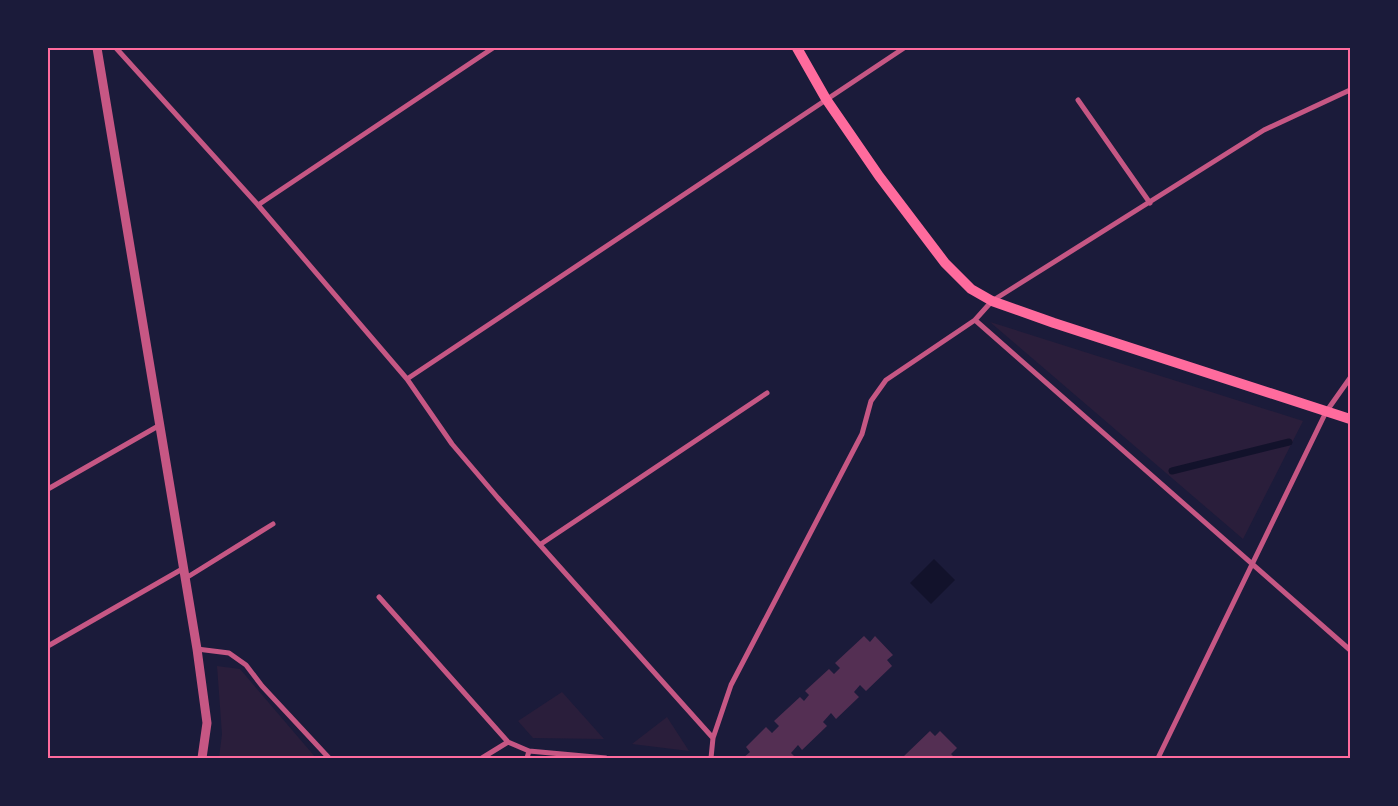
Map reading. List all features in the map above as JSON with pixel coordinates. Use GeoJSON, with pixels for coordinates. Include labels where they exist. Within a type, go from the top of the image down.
{"type":"FeatureCollection","features":[{"type":"Feature","properties":{"kind":"main road"},"geometry":{"type":"LineString","coordinates":[[797,48],[826,99],[879,176],[945,263],[971,289],[992,302],[1350,419]]}},
{"type":"Feature","properties":{"kind":"street"},"geometry":{"type":"LineString","coordinates":[[97,48],[186,578],[207,723],[202,758]]}},
{"type":"Feature","properties":{"kind":"street"},"geometry":{"type":"LineString","coordinates":[[116,48],[258,205],[407,379],[452,444],[713,738]]}},
{"type":"Feature","properties":{"kind":"street"},"geometry":{"type":"LineString","coordinates":[[258,205],[493,48]]}},
{"type":"Feature","properties":{"kind":"street"},"geometry":{"type":"LineString","coordinates":[[407,379],[904,48]]}},
{"type":"Feature","properties":{"kind":"street"},"geometry":{"type":"LineString","coordinates":[[711,758],[713,738],[731,685],[862,434],[871,401],[886,380],[975,320],[992,302],[1264,130],[1350,90]]}},
{"type":"Feature","properties":{"kind":"street"},"geometry":{"type":"LineString","coordinates":[[1078,100],[1150,202]]}},
{"type":"Feature","properties":{"kind":"street"},"geometry":{"type":"LineString","coordinates":[[975,320],[1350,650]]}},
{"type":"Feature","properties":{"kind":"street"},"geometry":{"type":"LineString","coordinates":[[1158,758],[1326,412],[1350,378]]}},
{"type":"Feature","properties":{"kind":"street"},"geometry":{"type":"LineString","coordinates":[[541,544],[767,394]]}},
{"type":"Feature","properties":{"kind":"street"},"geometry":{"type":"LineString","coordinates":[[48,489],[160,425]]}},
{"type":"Feature","properties":{"kind":"street"},"geometry":{"type":"LineString","coordinates":[[186,578],[273,524]]}},
{"type":"Feature","properties":{"kind":"street"},"geometry":{"type":"LineString","coordinates":[[48,646],[184,568]]}},
{"type":"Feature","properties":{"kind":"street"},"geometry":{"type":"LineString","coordinates":[[379,597],[508,742],[529,751],[606,758]]}},
{"type":"Feature","properties":{"kind":"street"},"geometry":{"type":"LineString","coordinates":[[196,649],[229,653],[246,665],[262,686],[329,758]]}},
{"type":"Feature","properties":{"kind":"street"},"geometry":{"type":"LineString","coordinates":[[482,758],[508,742]]}},
{"type":"Feature","properties":{"kind":"street"},"geometry":{"type":"LineString","coordinates":[[527,758],[529,751]]}},
{"type":"Feature","properties":{"kind":"shaded area"},"geometry":{"type":"Polygon","coordinates":[[[990,322],[1303,421],[1243,539],[990,322]]]}},
{"type":"Feature","properties":{"kind":"shaded area"},"geometry":{"type":"Polygon","coordinates":[[[934,559],[955,580],[931,604],[910,583],[934,559]]]}},
{"type":"Feature","properties":{"kind":"shaded area"},"geometry":{"type":"Polygon","coordinates":[[[217,666],[240,669],[316,758],[219,758],[222,734],[217,666]]]}},
{"type":"Feature","properties":{"kind":"shaded area"},"geometry":{"type":"Polygon","coordinates":[[[562,692],[604,739],[533,738],[518,721],[562,692]]]}},
{"type":"Feature","properties":{"kind":"shaded area"},"geometry":{"type":"Polygon","coordinates":[[[667,717],[689,751],[632,744],[667,717]]]}},
{"type":"Feature","properties":{"kind":"building"},"geometry":{"type":"Polygon","coordinates":[[[864,636],[870,642],[875,636],[893,655],[887,660],[892,666],[866,691],[860,685],[854,692],[859,697],[836,719],[831,713],[823,722],[827,726],[802,750],[798,745],[791,753],[795,757],[743,758],[750,752],[746,747],[766,727],[772,733],[779,726],[774,721],[800,697],[804,701],[809,695],[805,691],[829,669],[834,674],[840,668],[835,663],[864,636]]]}},
{"type":"Feature","properties":{"kind":"building"},"geometry":{"type":"Polygon","coordinates":[[[930,731],[935,736],[940,731],[957,748],[951,754],[955,758],[906,758],[904,756],[930,731]]]}},
{"type":"Feature","properties":{"kind":"waterway"},"geometry":{"type":"LineString","coordinates":[[1172,471],[1289,442]]}}]}
